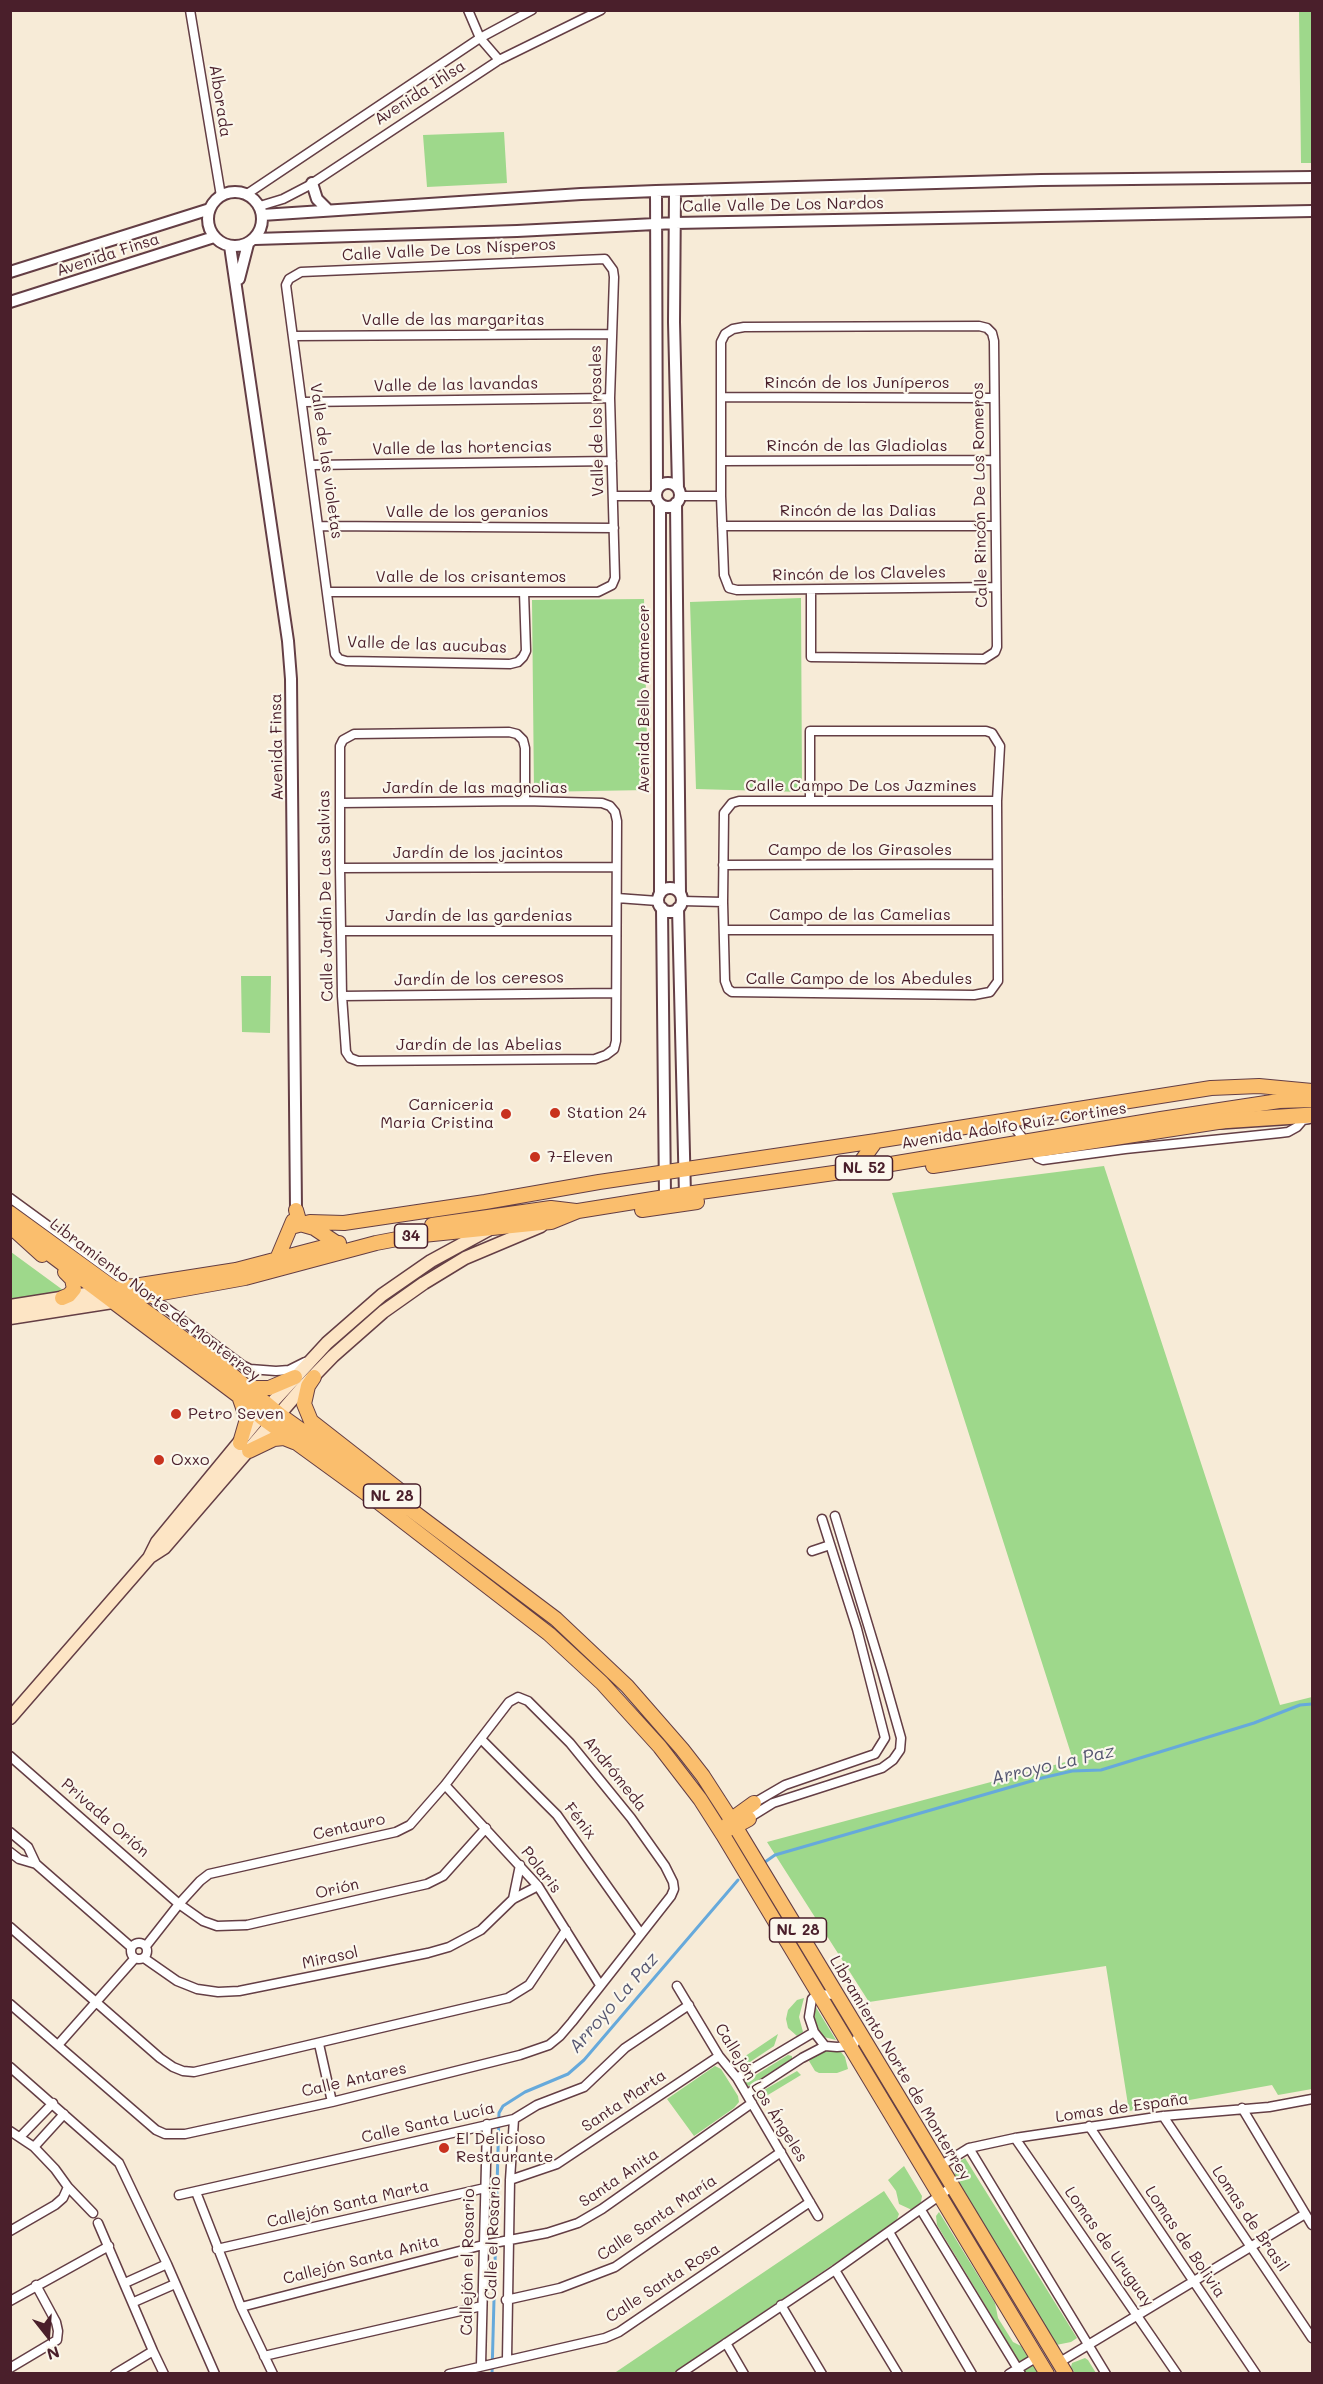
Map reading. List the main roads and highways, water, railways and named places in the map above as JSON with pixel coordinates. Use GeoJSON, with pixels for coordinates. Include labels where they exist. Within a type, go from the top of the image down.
{"type":"FeatureCollection","features":[{"type":"Feature","properties":{"kind":"highway"},"geometry":{"type":"LineString","coordinates":[[1220,1121],[1312,1117]]}},
{"type":"Feature","properties":{"kind":"main road"},"geometry":{"type":"LineString","coordinates":[[296,1220],[344,1223],[1102,1104],[1227,1087],[1259,1086],[1312,1091]]}},
{"type":"Feature","properties":{"kind":"main road","name":"Avenida Adolfo Ruíz Cortines"},"geometry":{"type":"LineString","coordinates":[[114,1296],[236,1270],[392,1232],[551,1208],[578,1211],[673,1202],[855,1170],[1029,1145],[1279,1101],[1312,1100]]}},
{"type":"Feature","properties":{"kind":"main road"},"geometry":{"type":"LineString","coordinates":[[1029,1145],[1024,1133],[1033,1120],[1102,1104]]}},
{"type":"Feature","properties":{"kind":"main road"},"geometry":{"type":"LineString","coordinates":[[551,1222],[1029,1145],[1063,1147],[1165,1129],[1312,1110]]}},
{"type":"Feature","properties":{"kind":"main road"},"geometry":{"type":"LineString","coordinates":[[855,1170],[876,1141]]}},
{"type":"Feature","properties":{"kind":"main road"},"geometry":{"type":"LineString","coordinates":[[456,1222],[485,1202]]}},
{"type":"Feature","properties":{"kind":"main road","name":"NL 52"},"geometry":{"type":"LineString","coordinates":[[10,1718],[149,1558],[157,1542],[299,1383],[313,1357],[382,1295],[431,1261],[524,1211]]}},
{"type":"Feature","properties":{"kind":"main road","name":"Avenida Adolfo Ruíz Cortines"},"geometry":{"type":"LineString","coordinates":[[131,1293],[147,1296],[244,1278],[376,1243],[413,1236],[551,1222],[578,1211]]}},
{"type":"Feature","properties":{"kind":"main road","name":"Libramiento Norte de Monterrey"},"geometry":{"type":"LineString","coordinates":[[10,1213],[114,1296]]}},
{"type":"Feature","properties":{"kind":"main road"},"geometry":{"type":"LineString","coordinates":[[296,1220],[314,1228],[338,1244]]}},
{"type":"Feature","properties":{"kind":"main road"},"geometry":{"type":"LineString","coordinates":[[277,1259],[296,1220]]}},
{"type":"Feature","properties":{"kind":"main road","name":"NL 52"},"geometry":{"type":"LineString","coordinates":[[299,1383],[314,1377],[333,1356],[383,1312],[423,1283],[465,1258],[551,1222]]}},
{"type":"Feature","properties":{"kind":"main road"},"geometry":{"type":"LineString","coordinates":[[10,1225],[98,1292],[114,1296],[243,1392],[247,1419],[244,1447],[274,1439],[302,1437]]}},
{"type":"Feature","properties":{"kind":"main road"},"geometry":{"type":"LineString","coordinates":[[10,1225],[36,1250],[70,1276],[75,1284],[74,1289],[62,1298]]}},
{"type":"Feature","properties":{"kind":"main road"},"geometry":{"type":"LineString","coordinates":[[10,1306],[98,1292]]}},
{"type":"Feature","properties":{"kind":"main road","name":"Libramiento Norte de Monterrey"},"geometry":{"type":"LineString","coordinates":[[131,1293],[220,1365],[243,1392],[270,1416],[444,1534],[556,1619],[627,1686],[682,1749],[746,1844],[1063,2368]]}},
{"type":"Feature","properties":{"kind":"main road"},"geometry":{"type":"LineString","coordinates":[[10,1318],[114,1296]]}},
{"type":"Feature","properties":{"kind":"main road"},"geometry":{"type":"LineString","coordinates":[[314,1377],[308,1386],[304,1404],[310,1421],[390,1481],[444,1534]]}},
{"type":"Feature","properties":{"kind":"main road"},"geometry":{"type":"LineString","coordinates":[[243,1392],[299,1383],[295,1416],[302,1437],[549,1634],[602,1683],[660,1747],[687,1781],[744,1869],[1047,2373]]}},
{"type":"Feature","properties":{"kind":"main road"},"geometry":{"type":"LineString","coordinates":[[687,1781],[699,1786],[723,1822],[733,1824],[752,1813]]}},
{"type":"Feature","properties":{"kind":"main road"},"geometry":{"type":"LineString","coordinates":[[717,1798],[752,1813]]}},
{"type":"Feature","properties":{"kind":"main road"},"geometry":{"type":"LineString","coordinates":[[746,1844],[744,1831],[752,1813]]}},
{"type":"Feature","properties":{"kind":"main road"},"geometry":{"type":"LineString","coordinates":[[733,1824],[731,1834],[742,1852],[744,1869]]}},
{"type":"Feature","properties":{"kind":"waterway","name":"Arroyo La Paz"},"geometry":{"type":"LineString","coordinates":[[765,1862],[775,1855],[1042,1778],[1072,1771],[1101,1770],[1254,1723],[1300,1705],[1312,1704]]}},
{"type":"Feature","properties":{"kind":"waterway","name":"Arroyo La Paz"},"geometry":{"type":"LineString","coordinates":[[492,2374],[499,2113],[503,2106],[525,2092],[568,2074],[584,2060],[738,1880]]}},
{"type":"Feature","properties":{"kind":"place","name":"Station 24"},"geometry":{"type":"Point","coordinates":[555,1113]}},
{"type":"Feature","properties":{"kind":"place","name":"Carniceria Maria Cristina"},"geometry":{"type":"Point","coordinates":[506,1114]}},
{"type":"Feature","properties":{"kind":"place","name":"7-Eleven"},"geometry":{"type":"Point","coordinates":[535,1157]}},
{"type":"Feature","properties":{"kind":"place","name":"Petro Seven"},"geometry":{"type":"Point","coordinates":[176,1414]}},
{"type":"Feature","properties":{"kind":"place","name":"Oxxo"},"geometry":{"type":"Point","coordinates":[159,1460]}},
{"type":"Feature","properties":{"kind":"place","name":"El Delicioso Restaurante"},"geometry":{"type":"Point","coordinates":[444,2148]}}]}
